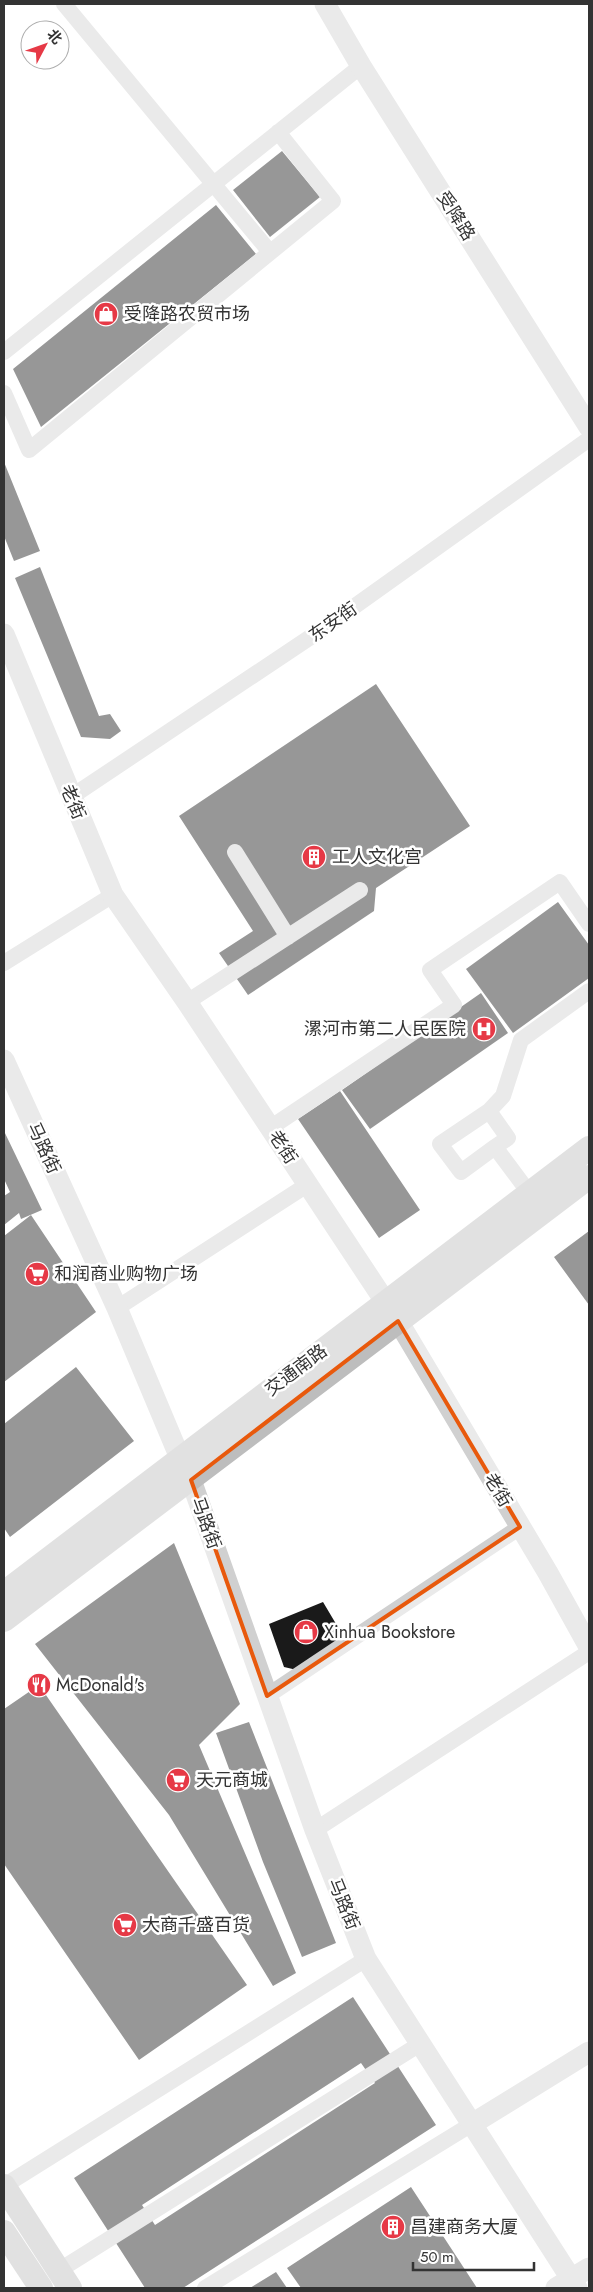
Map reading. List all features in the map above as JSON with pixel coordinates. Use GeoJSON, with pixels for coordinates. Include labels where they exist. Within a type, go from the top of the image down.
{"type":"FeatureCollection","features":[{"type":"Feature","properties":{"kind":"main road","name":"交通南路"},"geometry":{"type":"LineString","coordinates":[[4,1593],[589,1148]]}},
{"type":"Feature","properties":{"kind":"main road","name":"交通南路"},"geometry":{"type":"LineString","coordinates":[[4,1620],[191,1480],[589,1176]]}},
{"type":"Feature","properties":{"kind":"main road"},"geometry":{"type":"LineString","coordinates":[[4,2186],[64,2280]]}},
{"type":"Feature","properties":{"kind":"main road"},"geometry":{"type":"LineString","coordinates":[[4,2232],[40,2288]]}},
{"type":"Feature","properties":{"kind":"street"},"geometry":{"type":"LineString","coordinates":[[64,4],[270,252]]}},
{"type":"Feature","properties":{"kind":"street","name":"受降路"},"geometry":{"type":"LineString","coordinates":[[325,4],[361,66],[589,427]]}},
{"type":"Feature","properties":{"kind":"street"},"geometry":{"type":"LineString","coordinates":[[4,352],[361,66]]}},
{"type":"Feature","properties":{"kind":"street"},"geometry":{"type":"LineString","coordinates":[[4,393],[29,450],[333,201],[278,132]]}},
{"type":"Feature","properties":{"kind":"street","name":"东安街"},"geometry":{"type":"LineString","coordinates":[[71,797],[327,626],[589,439]]}},
{"type":"Feature","properties":{"kind":"street","name":"老街"},"geometry":{"type":"LineString","coordinates":[[4,634],[113,895],[187,1002],[398,1321],[589,1648]]}},
{"type":"Feature","properties":{"kind":"street"},"geometry":{"type":"LineString","coordinates":[[235,852],[288,937]]}},
{"type":"Feature","properties":{"kind":"street"},"geometry":{"type":"LineString","coordinates":[[270,1128],[454,1005],[430,970],[560,882],[589,924]]}},
{"type":"Feature","properties":{"kind":"street"},"geometry":{"type":"LineString","coordinates":[[187,1002],[360,890]]}},
{"type":"Feature","properties":{"kind":"street"},"geometry":{"type":"LineString","coordinates":[[4,963],[113,895]]}},
{"type":"Feature","properties":{"kind":"street"},"geometry":{"type":"LineString","coordinates":[[489,1111],[508,1138],[461,1172],[440,1144],[489,1111],[503,1096],[521,1040],[589,991]]}},
{"type":"Feature","properties":{"kind":"street","name":"马路街"},"geometry":{"type":"LineString","coordinates":[[4,1060],[117,1308],[180,1458]]}},
{"type":"Feature","properties":{"kind":"street"},"geometry":{"type":"LineString","coordinates":[[495,1147],[530,1194]]}},
{"type":"Feature","properties":{"kind":"street"},"geometry":{"type":"LineString","coordinates":[[117,1308],[307,1185]]}},
{"type":"Feature","properties":{"kind":"street","name":"马路街"},"geometry":{"type":"LineString","coordinates":[[191,1480],[315,1830],[366,1959],[472,2124],[568,2285]]}},
{"type":"Feature","properties":{"kind":"street"},"geometry":{"type":"LineString","coordinates":[[267,1696],[520,1527]]}},
{"type":"Feature","properties":{"kind":"street"},"geometry":{"type":"LineString","coordinates":[[315,1830],[589,1652]]}},
{"type":"Feature","properties":{"kind":"street"},"geometry":{"type":"LineString","coordinates":[[4,2186],[366,1959]]}},
{"type":"Feature","properties":{"kind":"street"},"geometry":{"type":"LineString","coordinates":[[64,2280],[420,2044]]}},
{"type":"Feature","properties":{"kind":"street"},"geometry":{"type":"LineString","coordinates":[[205,2288],[589,2052]]}},
{"type":"Feature","properties":{"kind":"street"},"geometry":{"type":"LineString","coordinates":[[568,2285],[589,2268]]}},
{"type":"Feature","properties":{"kind":"highlighted area"},"geometry":{"type":"Polygon","coordinates":[[[398,1321],[520,1527],[267,1696],[191,1480],[398,1321]]]}},
{"type":"Feature","properties":{"kind":"building"},"geometry":{"type":"Polygon","coordinates":[[[282,151],[320,197],[270,237],[233,190],[282,151]]]}},
{"type":"Feature","properties":{"kind":"building"},"geometry":{"type":"Polygon","coordinates":[[[216,205],[256,254],[41,427],[13,369],[216,205]]]}},
{"type":"Feature","properties":{"kind":"building"},"geometry":{"type":"Polygon","coordinates":[[[4,462],[40,551],[14,561],[4,536],[4,462]]]}},
{"type":"Feature","properties":{"kind":"building"},"geometry":{"type":"Polygon","coordinates":[[[40,567],[99,716],[110,714],[121,731],[110,739],[81,737],[15,578],[40,567]]]}},
{"type":"Feature","properties":{"kind":"building","name":"工人文化宫"},"geometry":{"type":"Polygon","coordinates":[[[376,684],[470,826],[376,888],[374,911],[248,995],[219,953],[253,931],[179,816],[376,684]]]}},
{"type":"Feature","properties":{"kind":"building"},"geometry":{"type":"Polygon","coordinates":[[[558,902],[589,945],[589,978],[513,1033],[466,969],[558,902]]]}},
{"type":"Feature","properties":{"kind":"building"},"geometry":{"type":"Polygon","coordinates":[[[481,993],[508,1033],[370,1129],[342,1090],[481,993]]]}},
{"type":"Feature","properties":{"kind":"building"},"geometry":{"type":"Polygon","coordinates":[[[340,1091],[420,1210],[379,1238],[298,1119],[340,1091]]]}},
{"type":"Feature","properties":{"kind":"building"},"geometry":{"type":"Polygon","coordinates":[[[4,1131],[42,1210],[21,1219],[19,1213],[4,1225],[4,1196],[10,1192],[4,1179],[4,1131]]]}},
{"type":"Feature","properties":{"kind":"building","name":"和润商业购物广场"},"geometry":{"type":"Polygon","coordinates":[[[31,1215],[96,1312],[4,1382],[4,1236],[31,1215]]]}},
{"type":"Feature","properties":{"kind":"building"},"geometry":{"type":"Polygon","coordinates":[[[589,1231],[589,1305],[554,1257],[589,1231]]]}},
{"type":"Feature","properties":{"kind":"building"},"geometry":{"type":"Polygon","coordinates":[[[76,1367],[134,1441],[10,1537],[4,1528],[4,1424],[76,1367]]]}},
{"type":"Feature","properties":{"kind":"building","name":"天元商城"},"geometry":{"type":"Polygon","coordinates":[[[174,1543],[240,1704],[199,1745],[296,1973],[273,1986],[169,1815],[35,1644],[174,1543]]]}},
{"type":"Feature","properties":{"kind":"building","name":"Xinhua Bookstore"},"geometry":{"type":"Polygon","coordinates":[[[323,1602],[345,1639],[297,1670],[284,1667],[269,1624],[323,1602]]]}},
{"type":"Feature","properties":{"kind":"building","name":"大商千盛百货"},"geometry":{"type":"Polygon","coordinates":[[[39,1685],[247,1985],[139,2060],[4,1864],[4,1709],[39,1685]]]}},
{"type":"Feature","properties":{"kind":"building"},"geometry":{"type":"Polygon","coordinates":[[[249,1722],[336,1943],[302,1957],[263,1862],[216,1733],[249,1722]]]}},
{"type":"Feature","properties":{"kind":"building"},"geometry":{"type":"Polygon","coordinates":[[[353,1997],[436,2125],[183,2288],[145,2288],[74,2178],[353,1997]],[[361,2063],[142,2205],[155,2225],[375,2083],[361,2063]]]}},
{"type":"Feature","properties":{"kind":"building","name":"昌建商务大厦"},"geometry":{"type":"Polygon","coordinates":[[[411,2187],[477,2288],[301,2288],[287,2268],[411,2187]]]}},
{"type":"Feature","properties":{"kind":"building"},"geometry":{"type":"Polygon","coordinates":[[[276,2272],[287,2288],[250,2288],[276,2272]]]}},
{"type":"Feature","properties":{"kind":"place","name":"受降路农贸市场"},"geometry":{"type":"Point","coordinates":[106,314]}},
{"type":"Feature","properties":{"kind":"place","name":"工人文化宫"},"geometry":{"type":"Point","coordinates":[314,857]}},
{"type":"Feature","properties":{"kind":"place","name":"漯河市第二人民医院"},"geometry":{"type":"Point","coordinates":[484,1029]}},
{"type":"Feature","properties":{"kind":"place","name":"和润商业购物广场"},"geometry":{"type":"Point","coordinates":[37,1274]}},
{"type":"Feature","properties":{"kind":"place","name":"Xinhua Bookstore"},"geometry":{"type":"Point","coordinates":[306,1632]}},
{"type":"Feature","properties":{"kind":"place","name":"McDonald's"},"geometry":{"type":"Point","coordinates":[39,1685]}},
{"type":"Feature","properties":{"kind":"place","name":"天元商城"},"geometry":{"type":"Point","coordinates":[178,1780]}},
{"type":"Feature","properties":{"kind":"place","name":"大商千盛百货"},"geometry":{"type":"Point","coordinates":[125,1925]}},
{"type":"Feature","properties":{"kind":"place","name":"昌建商务大厦"},"geometry":{"type":"Point","coordinates":[393,2227]}}]}
